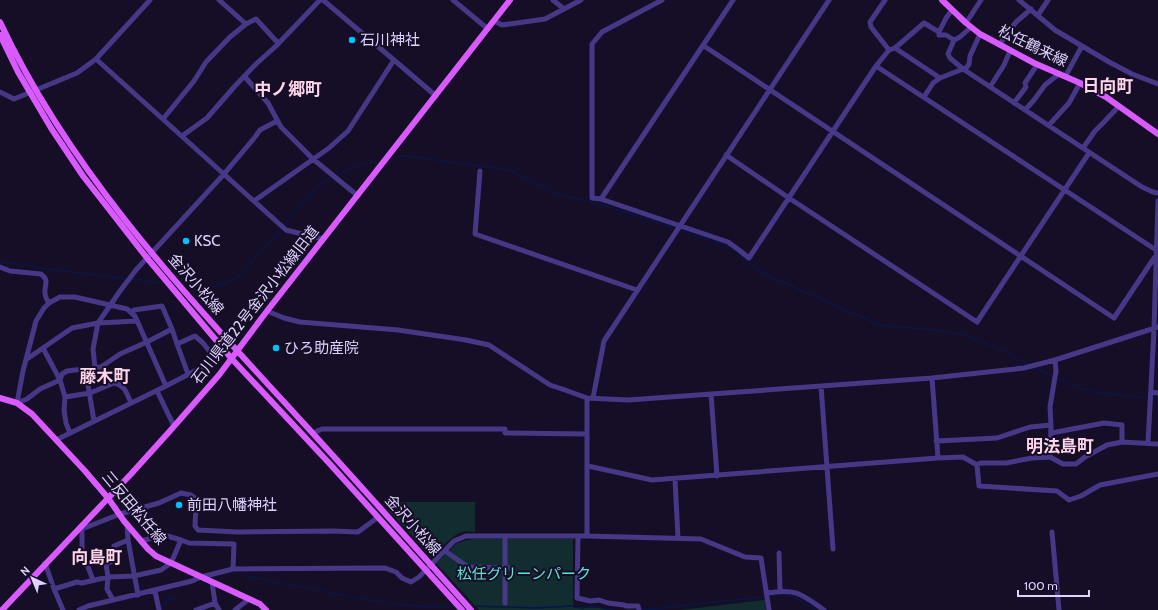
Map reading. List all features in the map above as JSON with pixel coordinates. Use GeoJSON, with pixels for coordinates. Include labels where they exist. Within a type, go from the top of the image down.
{"type":"FeatureCollection","features":[{"type":"Feature","properties":{"kind":"main road","name":"石川県道22号金沢小松線旧道"},"geometry":{"type":"LineString","coordinates":[[2,610],[45,563],[82,527],[219,375],[267,311],[510,0]]}},
{"type":"Feature","properties":{"kind":"main road","name":"松任鶴来線"},"geometry":{"type":"LineString","coordinates":[[942,0],[980,34],[1037,65],[1080,83],[1106,97],[1158,134]]}},
{"type":"Feature","properties":{"kind":"main road","name":"金沢小松線"},"geometry":{"type":"LineString","coordinates":[[0,22],[51,128],[83,176],[147,258],[231,358],[329,463],[377,518],[462,610]]}},
{"type":"Feature","properties":{"kind":"main road","name":"金沢小松線"},"geometry":{"type":"LineString","coordinates":[[0,35],[33,91],[115,208],[237,351],[313,433],[471,610]]}},
{"type":"Feature","properties":{"kind":"main road","name":"三反田松任線"},"geometry":{"type":"LineString","coordinates":[[0,398],[17,404],[32,414],[85,470],[141,541],[156,556],[260,604],[266,610]]}},
{"type":"Feature","properties":{"kind":"street"},"geometry":{"type":"LineString","coordinates":[[0,92],[14,99],[77,73],[96,59],[150,0]]}},
{"type":"Feature","properties":{"kind":"street"},"geometry":{"type":"LineString","coordinates":[[219,0],[246,24]]}},
{"type":"Feature","properties":{"kind":"street"},"geometry":{"type":"LineString","coordinates":[[182,136],[207,118],[244,77],[321,0],[436,96]]}},
{"type":"Feature","properties":{"kind":"street"},"geometry":{"type":"LineString","coordinates":[[453,0],[488,29]]}},
{"type":"Feature","properties":{"kind":"street"},"geometry":{"type":"LineString","coordinates":[[553,0],[564,9]]}},
{"type":"Feature","properties":{"kind":"street"},"geometry":{"type":"LineString","coordinates":[[494,21],[502,25],[545,19],[581,0]]}},
{"type":"Feature","properties":{"kind":"street"},"geometry":{"type":"LineString","coordinates":[[662,0],[602,32],[592,44],[592,198],[728,242],[749,258],[876,66],[889,50],[895,48],[924,22],[939,32],[939,35],[946,35],[954,40]]}},
{"type":"Feature","properties":{"kind":"street"},"geometry":{"type":"LineString","coordinates":[[601,200],[733,0]]}},
{"type":"Feature","properties":{"kind":"street"},"geometry":{"type":"LineString","coordinates":[[587,536],[587,434],[590,398],[604,341],[829,0]]}},
{"type":"Feature","properties":{"kind":"street"},"geometry":{"type":"LineString","coordinates":[[885,0],[870,22],[871,27],[889,50]]}},
{"type":"Feature","properties":{"kind":"street"},"geometry":{"type":"LineString","coordinates":[[981,0],[969,25],[960,37],[954,40],[948,54],[950,58],[963,69],[1142,187],[1158,193]]}},
{"type":"Feature","properties":{"kind":"street"},"geometry":{"type":"LineString","coordinates":[[1019,0],[1055,30],[1109,62],[1132,74],[1158,84]]}},
{"type":"Feature","properties":{"kind":"street"},"geometry":{"type":"LineString","coordinates":[[1038,15],[1048,0]]}},
{"type":"Feature","properties":{"kind":"street"},"geometry":{"type":"LineString","coordinates":[[999,45],[1016,22],[1031,9]]}},
{"type":"Feature","properties":{"kind":"street"},"geometry":{"type":"LineString","coordinates":[[939,32],[952,10]]}},
{"type":"Feature","properties":{"kind":"street"},"geometry":{"type":"LineString","coordinates":[[164,119],[206,62],[246,24],[256,19],[278,43]]}},
{"type":"Feature","properties":{"kind":"street"},"geometry":{"type":"LineString","coordinates":[[924,97],[933,83],[940,78],[967,67],[970,56],[980,34]]}},
{"type":"Feature","properties":{"kind":"street"},"geometry":{"type":"LineString","coordinates":[[704,46],[1114,318],[1152,261],[1156,258]]}},
{"type":"Feature","properties":{"kind":"street"},"geometry":{"type":"LineString","coordinates":[[1025,110],[1045,85],[1062,76],[1082,46]]}},
{"type":"Feature","properties":{"kind":"street"},"geometry":{"type":"LineString","coordinates":[[895,48],[940,78]]}},
{"type":"Feature","properties":{"kind":"street"},"geometry":{"type":"LineString","coordinates":[[990,87],[1004,65],[1010,51]]}},
{"type":"Feature","properties":{"kind":"street"},"geometry":{"type":"LineString","coordinates":[[96,59],[286,230],[323,239]]}},
{"type":"Feature","properties":{"kind":"street"},"geometry":{"type":"LineString","coordinates":[[254,201],[328,148],[348,131],[394,60]]}},
{"type":"Feature","properties":{"kind":"street"},"geometry":{"type":"LineString","coordinates":[[1014,103],[1026,87],[1026,80],[1037,65]]}},
{"type":"Feature","properties":{"kind":"street"},"geometry":{"type":"LineString","coordinates":[[876,66],[1157,249]]}},
{"type":"Feature","properties":{"kind":"street"},"geometry":{"type":"LineString","coordinates":[[244,77],[268,103],[281,127],[313,159],[338,178],[358,196]]}},
{"type":"Feature","properties":{"kind":"street"},"geometry":{"type":"LineString","coordinates":[[1049,125],[1069,103],[1080,83]]}},
{"type":"Feature","properties":{"kind":"street"},"geometry":{"type":"LineString","coordinates":[[1083,148],[1095,131],[1119,106]]}},
{"type":"Feature","properties":{"kind":"street"},"geometry":{"type":"LineString","coordinates":[[95,368],[93,349],[98,323],[109,306],[133,274],[224,174],[260,130],[277,121]]}},
{"type":"Feature","properties":{"kind":"street"},"geometry":{"type":"LineString","coordinates":[[726,156],[977,322],[1090,152]]}},
{"type":"Feature","properties":{"kind":"street"},"geometry":{"type":"LineString","coordinates":[[480,171],[475,234],[637,290]]}},
{"type":"Feature","properties":{"kind":"street"},"geometry":{"type":"LineString","coordinates":[[1148,443],[1150,394],[1156,328],[1158,201]]}},
{"type":"Feature","properties":{"kind":"street"},"geometry":{"type":"LineString","coordinates":[[0,267],[10,271],[43,275],[47,283],[45,294],[49,303]]}},
{"type":"Feature","properties":{"kind":"street"},"geometry":{"type":"LineString","coordinates":[[17,404],[26,359],[36,322],[44,308],[49,303],[60,297],[75,297],[127,309],[131,312],[135,316],[166,386]]}},
{"type":"Feature","properties":{"kind":"street"},"geometry":{"type":"LineString","coordinates":[[131,312],[134,310],[162,306],[188,374]]}},
{"type":"Feature","properties":{"kind":"street"},"geometry":{"type":"LineString","coordinates":[[267,311],[284,318],[300,322],[398,330],[489,345],[550,384],[590,398],[628,400],[932,378],[1024,368],[1055,360],[1156,328]]}},
{"type":"Feature","properties":{"kind":"street"},"geometry":{"type":"LineString","coordinates":[[26,359],[72,328],[98,323],[137,321]]}},
{"type":"Feature","properties":{"kind":"street"},"geometry":{"type":"LineString","coordinates":[[17,404],[27,399],[40,389],[60,380],[62,374],[67,371],[101,367],[120,354],[172,329]]}},
{"type":"Feature","properties":{"kind":"street"},"geometry":{"type":"LineString","coordinates":[[56,440],[157,391],[214,361],[214,357],[203,343],[195,336],[177,344]]}},
{"type":"Feature","properties":{"kind":"street"},"geometry":{"type":"LineString","coordinates":[[43,348],[60,380],[65,397],[64,410],[66,423],[70,432]]}},
{"type":"Feature","properties":{"kind":"street"},"geometry":{"type":"LineString","coordinates":[[1050,458],[1050,407],[1055,360]]}},
{"type":"Feature","properties":{"kind":"street"},"geometry":{"type":"LineString","coordinates":[[87,369],[87,379],[94,421]]}},
{"type":"Feature","properties":{"kind":"street"},"geometry":{"type":"LineString","coordinates":[[932,378],[938,458]]}},
{"type":"Feature","properties":{"kind":"street"},"geometry":{"type":"LineString","coordinates":[[65,397],[90,393],[116,383],[125,389],[131,403]]}},
{"type":"Feature","properties":{"kind":"street"},"geometry":{"type":"LineString","coordinates":[[821,386],[833,549]]}},
{"type":"Feature","properties":{"kind":"street"},"geometry":{"type":"LineString","coordinates":[[157,391],[174,426]]}},
{"type":"Feature","properties":{"kind":"street"},"geometry":{"type":"LineString","coordinates":[[1150,394],[1158,393]]}},
{"type":"Feature","properties":{"kind":"street"},"geometry":{"type":"LineString","coordinates":[[711,394],[717,476]]}},
{"type":"Feature","properties":{"kind":"street"},"geometry":{"type":"LineString","coordinates":[[1051,433],[1104,424],[1122,425],[1122,442]]}},
{"type":"Feature","properties":{"kind":"street"},"geometry":{"type":"LineString","coordinates":[[936,441],[997,438],[1030,427],[1051,425]]}},
{"type":"Feature","properties":{"kind":"street"},"geometry":{"type":"LineString","coordinates":[[313,433],[322,429],[505,429],[505,433],[587,434]]}},
{"type":"Feature","properties":{"kind":"street"},"geometry":{"type":"LineString","coordinates":[[588,466],[652,480],[963,457],[977,465],[980,463],[1006,464],[1032,458],[1050,458],[1063,464],[1076,464],[1085,457],[1107,445],[1122,442],[1158,444]]}},
{"type":"Feature","properties":{"kind":"street"},"geometry":{"type":"LineString","coordinates":[[977,465],[979,486],[1057,492],[1069,500],[1081,496],[1100,485],[1158,474]]}},
{"type":"Feature","properties":{"kind":"street"},"geometry":{"type":"LineString","coordinates":[[675,479],[678,538]]}},
{"type":"Feature","properties":{"kind":"street"},"geometry":{"type":"LineString","coordinates":[[93,580],[82,551],[82,527],[159,503],[182,493],[194,497],[196,505],[195,526],[198,530],[237,532],[358,532],[377,518]]}},
{"type":"Feature","properties":{"kind":"street"},"geometry":{"type":"LineString","coordinates":[[127,524],[128,540],[138,595]]}},
{"type":"Feature","properties":{"kind":"street"},"geometry":{"type":"LineString","coordinates":[[1052,532],[1059,610]]}},
{"type":"Feature","properties":{"kind":"street"},"geometry":{"type":"LineString","coordinates":[[141,541],[164,535],[189,543],[234,544],[233,569]]}},
{"type":"Feature","properties":{"kind":"street"},"geometry":{"type":"LineString","coordinates":[[79,610],[88,606],[155,591],[233,569],[385,568],[396,572],[402,578],[411,582],[419,577],[454,541],[466,536],[587,536],[701,539],[745,557],[761,558],[769,610]]}},
{"type":"Feature","properties":{"kind":"street"},"geometry":{"type":"LineString","coordinates":[[505,536],[507,568],[505,603]]}},
{"type":"Feature","properties":{"kind":"street"},"geometry":{"type":"LineString","coordinates":[[578,536],[577,598],[590,601],[599,600],[608,603],[624,604],[626,606],[638,606],[639,609]]}},
{"type":"Feature","properties":{"kind":"street"},"geometry":{"type":"LineString","coordinates":[[113,600],[107,589],[108,577],[106,564],[117,559],[114,546],[128,540]]}},
{"type":"Feature","properties":{"kind":"street"},"geometry":{"type":"LineString","coordinates":[[54,589],[77,582],[82,583],[108,577],[134,576],[161,570],[171,563],[181,540]]}},
{"type":"Feature","properties":{"kind":"street"},"geometry":{"type":"LineString","coordinates":[[445,551],[468,567],[507,568]]}},
{"type":"Feature","properties":{"kind":"street"},"geometry":{"type":"LineString","coordinates":[[779,553],[780,590]]}},
{"type":"Feature","properties":{"kind":"street"},"geometry":{"type":"LineString","coordinates":[[45,563],[63,610]]}},
{"type":"Feature","properties":{"kind":"street"},"geometry":{"type":"LineString","coordinates":[[212,582],[215,603],[219,610]]}},
{"type":"Feature","properties":{"kind":"street"},"geometry":{"type":"LineString","coordinates":[[767,595],[780,590],[799,593],[824,610]]}},
{"type":"Feature","properties":{"kind":"street"},"geometry":{"type":"LineString","coordinates":[[155,591],[158,608]]}},
{"type":"Feature","properties":{"kind":"street"},"geometry":{"type":"LineString","coordinates":[[235,610],[249,599]]}},
{"type":"Feature","properties":{"kind":"street"},"geometry":{"type":"LineString","coordinates":[[196,610],[215,603]]}},
{"type":"Feature","properties":{"kind":"green space","name":"松任グリーンパーク"},"geometry":{"type":"Polygon","coordinates":[[[402,502],[475,502],[475,532],[465,531],[457,534],[435,552],[427,552],[388,510],[394,505],[402,502]]]}},
{"type":"Feature","properties":{"kind":"green space","name":"松任グリーンパーク"},"geometry":{"type":"Polygon","coordinates":[[[472,539],[573,539],[574,608],[596,607],[613,610],[479,610],[436,563],[457,543],[472,539]]]}},
{"type":"Feature","properties":{"kind":"green space"},"geometry":{"type":"Polygon","coordinates":[[[765,600],[766,610],[680,610],[765,600]]]}},
{"type":"Feature","properties":{"kind":"waterway"},"geometry":{"type":"LineString","coordinates":[[396,157],[406,156],[512,171],[558,194],[606,206],[674,228]]}},
{"type":"Feature","properties":{"kind":"waterway"},"geometry":{"type":"LineString","coordinates":[[335,176],[350,169],[375,162]]}},
{"type":"Feature","properties":{"kind":"waterway"},"geometry":{"type":"LineString","coordinates":[[284,225],[322,182],[332,178]]}},
{"type":"Feature","properties":{"kind":"waterway"},"geometry":{"type":"LineString","coordinates":[[187,286],[213,287],[230,282],[242,273],[282,228]]}},
{"type":"Feature","properties":{"kind":"waterway"},"geometry":{"type":"LineString","coordinates":[[681,231],[728,246],[755,268],[769,276],[877,324],[960,334],[994,346],[1029,364]]}},
{"type":"Feature","properties":{"kind":"waterway"},"geometry":{"type":"LineString","coordinates":[[0,260],[3,262],[48,269],[127,279]]}},
{"type":"Feature","properties":{"kind":"waterway"},"geometry":{"type":"LineString","coordinates":[[131,279],[161,283]]}},
{"type":"Feature","properties":{"kind":"waterway"},"geometry":{"type":"LineString","coordinates":[[1037,368],[1053,377]]}},
{"type":"Feature","properties":{"kind":"waterway"},"geometry":{"type":"LineString","coordinates":[[1057,379],[1093,392],[1148,398]]}},
{"type":"Feature","properties":{"kind":"waterway"},"geometry":{"type":"LineString","coordinates":[[1152,398],[1158,399]]}},
{"type":"Feature","properties":{"kind":"waterway"},"geometry":{"type":"LineString","coordinates":[[244,576],[343,596],[383,602],[415,606],[452,606]]}},
{"type":"Feature","properties":{"kind":"waterway"},"geometry":{"type":"LineString","coordinates":[[642,610],[781,594],[791,595],[815,610]]}},
{"type":"Feature","properties":{"kind":"waterway"},"geometry":{"type":"LineString","coordinates":[[160,607],[176,597]]}},
{"type":"Feature","properties":{"kind":"waterway"},"geometry":{"type":"LineString","coordinates":[[474,606],[536,608],[571,606],[582,608],[598,607],[615,610]]}},
{"type":"Feature","properties":{"kind":"place","name":"石川神社"},"geometry":{"type":"Point","coordinates":[352,40]}},
{"type":"Feature","properties":{"kind":"place","name":"KSC"},"geometry":{"type":"Point","coordinates":[186,241]}},
{"type":"Feature","properties":{"kind":"place","name":"ひろ助産院"},"geometry":{"type":"Point","coordinates":[276,348]}},
{"type":"Feature","properties":{"kind":"place","name":"前田八幡神社"},"geometry":{"type":"Point","coordinates":[179,505]}},
{"type":"Feature","properties":{"kind":"district","name":"日向町"},"geometry":{"type":"Point","coordinates":[1108,86]}},
{"type":"Feature","properties":{"kind":"district","name":"中ノ郷町"},"geometry":{"type":"Point","coordinates":[288,89]}},
{"type":"Feature","properties":{"kind":"district","name":"藤木町"},"geometry":{"type":"Point","coordinates":[105,376]}},
{"type":"Feature","properties":{"kind":"district","name":"明法島町"},"geometry":{"type":"Point","coordinates":[1060,446]}},
{"type":"Feature","properties":{"kind":"district","name":"向島町"},"geometry":{"type":"Point","coordinates":[97,557]}}]}
